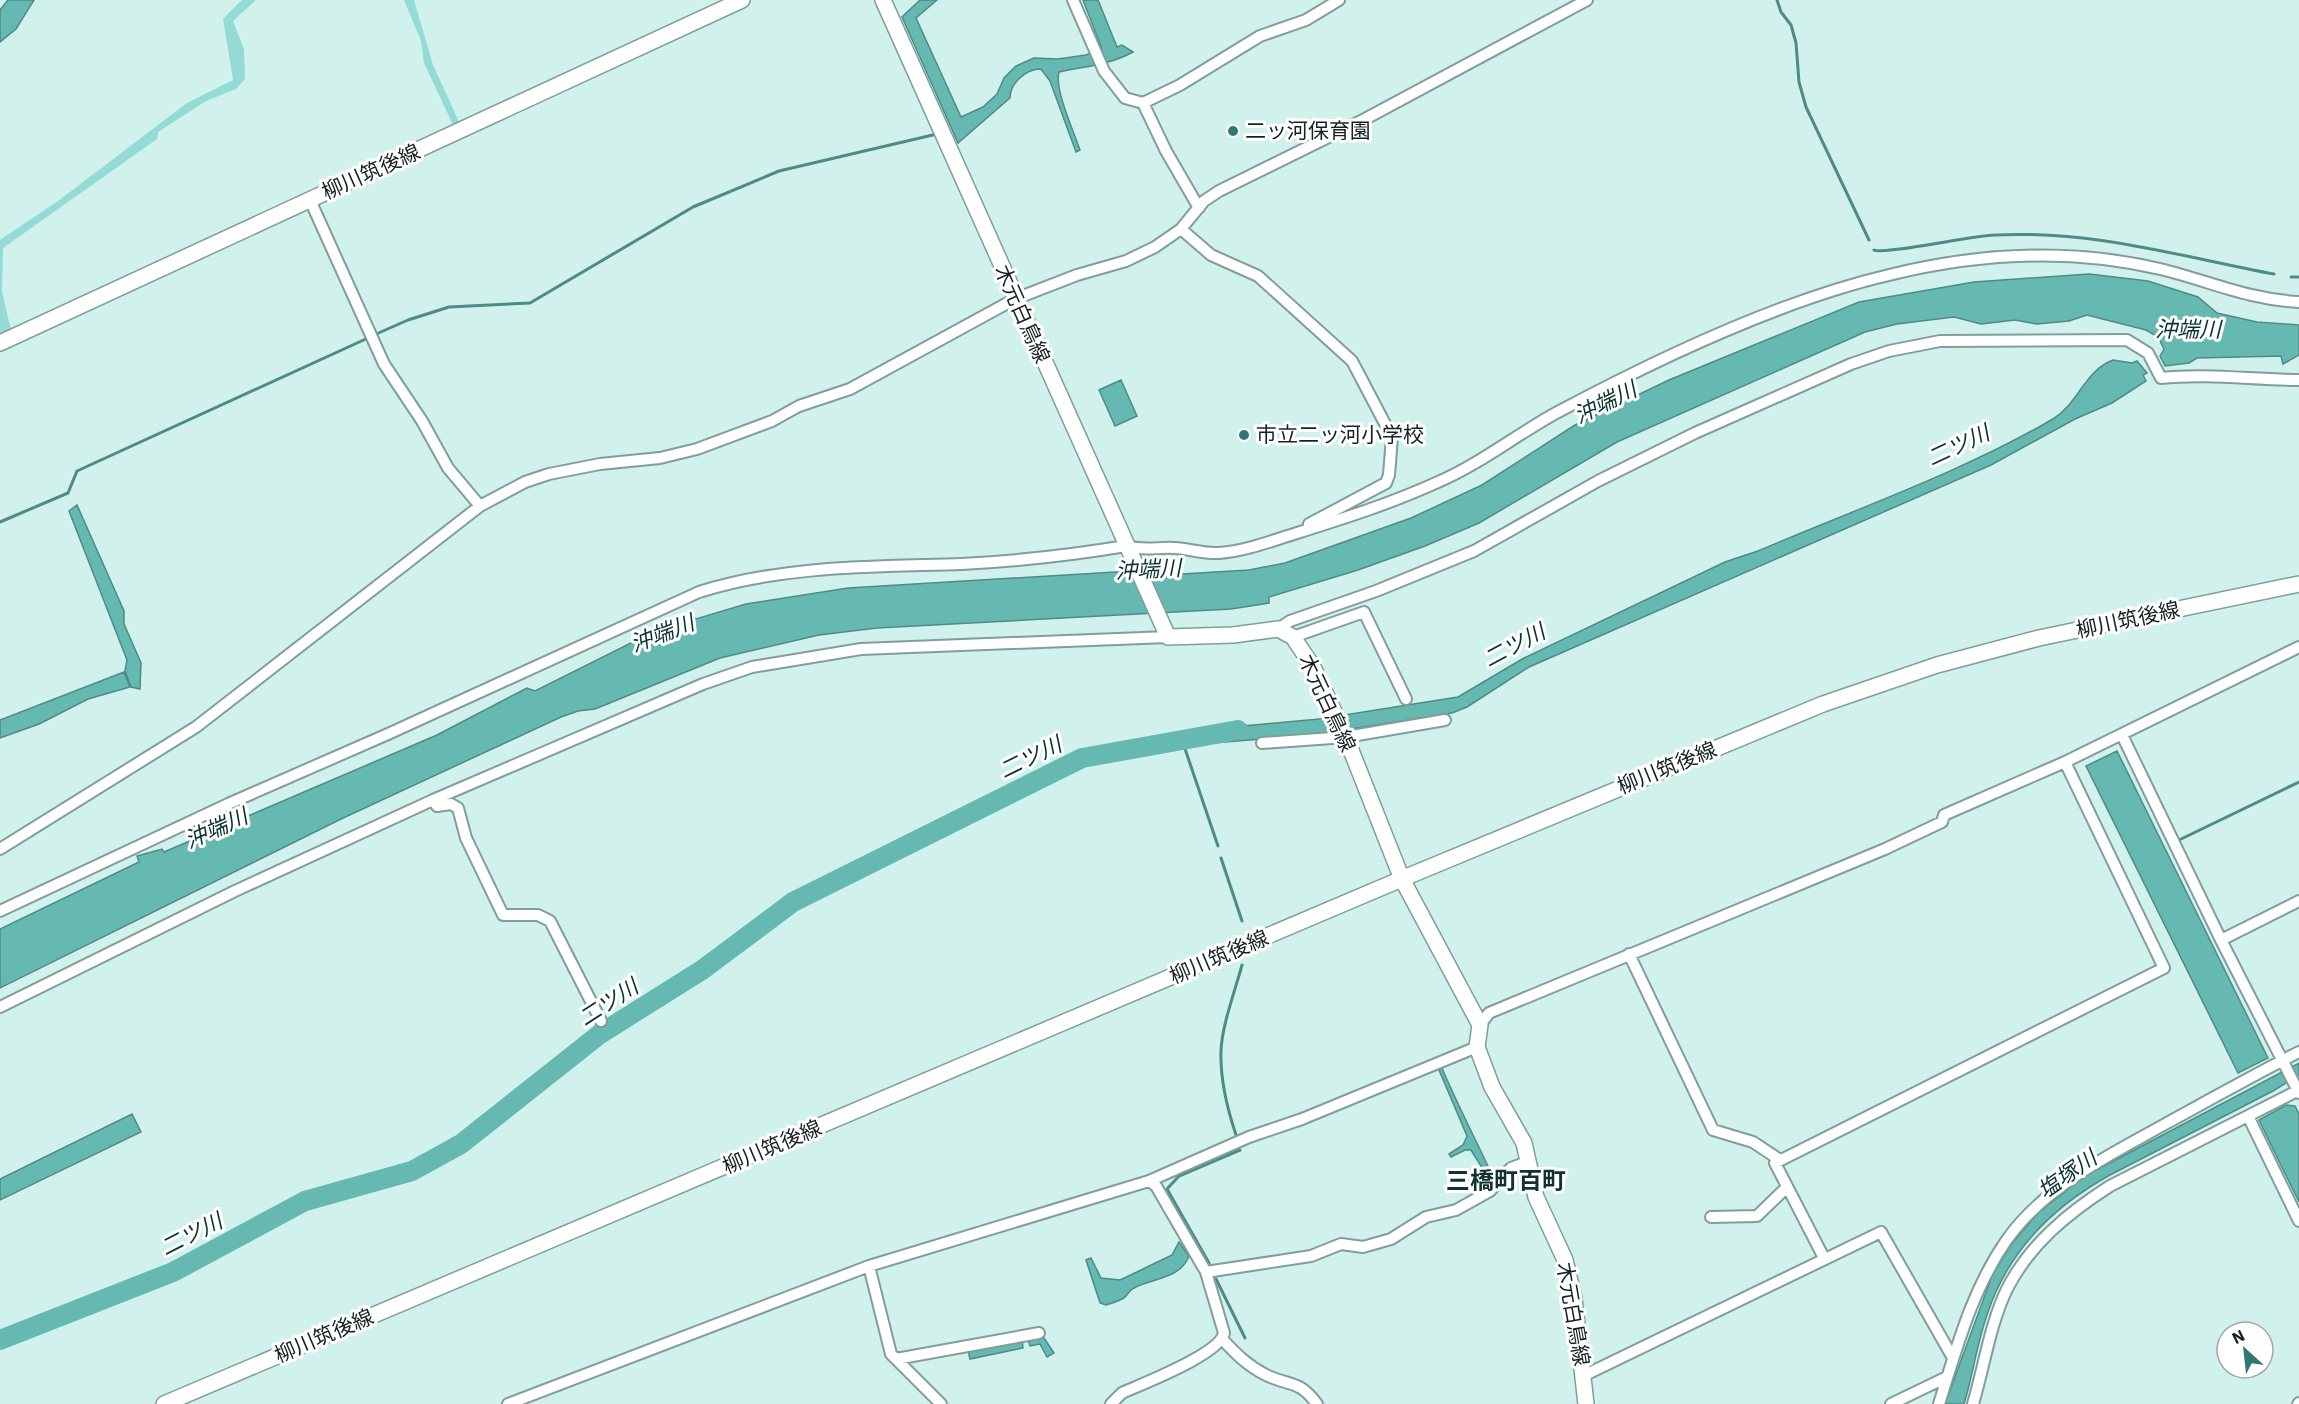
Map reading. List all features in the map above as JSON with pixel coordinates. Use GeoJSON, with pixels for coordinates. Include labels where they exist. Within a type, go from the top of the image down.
{"type":"FeatureCollection","features":[{"type":"Feature","properties":{"kind":"main road","name":"柳川筑後線"},"geometry":{"type":"LineString","coordinates":[[0,344],[742,0]]}},
{"type":"Feature","properties":{"kind":"main road","name":"木元白鳥線"},"geometry":{"type":"LineString","coordinates":[[883,0],[1166,632]]}},
{"type":"Feature","properties":{"kind":"main road","name":"柳川筑後線"},"geometry":{"type":"LineString","coordinates":[[164,1404],[1402,879],[1812,708],[1889,680],[2039,638],[2299,584]]}},
{"type":"Feature","properties":{"kind":"main road","name":"木元白鳥線"},"geometry":{"type":"LineString","coordinates":[[1278,629],[1293,637],[1313,667],[1345,736],[1402,879],[1480,1025],[1477,1047],[1492,1087],[1524,1143],[1527,1162],[1541,1209],[1565,1260],[1574,1298],[1586,1404]]}},
{"type":"Feature","properties":{"kind":"main road"},"geometry":{"type":"LineString","coordinates":[[1166,632],[1233,635],[1278,629]]}},
{"type":"Feature","properties":{"kind":"street"},"geometry":{"type":"LineString","coordinates":[[1073,0],[1104,71],[1125,98],[1143,103],[1180,85],[1260,36],[1306,20],[1339,0]]}},
{"type":"Feature","properties":{"kind":"street"},"geometry":{"type":"LineString","coordinates":[[0,849],[125,774],[211,717],[480,506],[525,482],[549,474],[600,464],[660,458],[722,441],[772,421],[799,406],[850,389],[1015,299],[1077,275],[1126,261],[1155,247],[1182,228],[1219,191],[1365,119],[1587,0]]}},
{"type":"Feature","properties":{"kind":"street"},"geometry":{"type":"LineString","coordinates":[[1143,103],[1196,212]]}},
{"type":"Feature","properties":{"kind":"street"},"geometry":{"type":"LineString","coordinates":[[310,200],[384,364],[422,421],[448,468],[480,506]]}},
{"type":"Feature","properties":{"kind":"street"},"geometry":{"type":"LineString","coordinates":[[1182,228],[1211,255],[1258,276],[1345,354],[1392,437],[1389,475],[1386,483],[1287,536]]}},
{"type":"Feature","properties":{"kind":"street"},"geometry":{"type":"LineString","coordinates":[[0,911],[228,804],[388,734],[699,592],[733,581],[820,569],[1023,560],[1175,548],[1216,554],[1249,548],[1351,516],[1439,482],[1553,414],[1674,354],[1817,294],[1890,274],[1965,260],[2058,255],[2159,269],[2265,300],[2299,302]]}},
{"type":"Feature","properties":{"kind":"street"},"geometry":{"type":"LineString","coordinates":[[1278,629],[1290,621],[1376,591],[1474,551],[1598,481],[1695,433],[1851,364],[1889,351],[1940,341],[2127,340],[2148,353],[2161,378],[2198,375],[2257,380],[2299,380]]}},
{"type":"Feature","properties":{"kind":"street"},"geometry":{"type":"LineString","coordinates":[[1293,637],[1364,612],[1406,699]]}},
{"type":"Feature","properties":{"kind":"street"},"geometry":{"type":"LineString","coordinates":[[0,1007],[235,891],[433,800],[703,684],[752,667],[861,649],[1166,632]]}},
{"type":"Feature","properties":{"kind":"street"},"geometry":{"type":"LineString","coordinates":[[1480,1025],[1490,1013],[1885,849],[1942,822],[1944,815],[2065,762],[2299,647]]}},
{"type":"Feature","properties":{"kind":"street"},"geometry":{"type":"LineString","coordinates":[[1262,743],[1345,736],[1445,720]]}},
{"type":"Feature","properties":{"kind":"street"},"geometry":{"type":"LineString","coordinates":[[1973,1404],[2007,1290],[2025,1260],[2048,1233],[2080,1205],[2110,1186],[2299,1091],[2221,940],[2122,735]]}},
{"type":"Feature","properties":{"kind":"street"},"geometry":{"type":"LineString","coordinates":[[1824,1258],[1775,1163],[2164,968],[2065,762]]}},
{"type":"Feature","properties":{"kind":"street"},"geometry":{"type":"LineString","coordinates":[[433,800],[437,806],[451,804],[458,808],[466,838],[503,915],[538,915],[550,921],[601,1021]]}},
{"type":"Feature","properties":{"kind":"street"},"geometry":{"type":"LineString","coordinates":[[2221,940],[2299,901]]}},
{"type":"Feature","properties":{"kind":"street"},"geometry":{"type":"LineString","coordinates":[[1629,954],[1713,1130],[1753,1142],[1780,1160]]}},
{"type":"Feature","properties":{"kind":"street"},"geometry":{"type":"LineString","coordinates":[[508,1404],[869,1266],[1149,1181],[1250,1137],[1302,1119],[1477,1047]]}},
{"type":"Feature","properties":{"kind":"street"},"geometry":{"type":"LineString","coordinates":[[1939,1404],[1972,1301],[2007,1239],[2053,1192],[2109,1155],[2299,1052]]}},
{"type":"Feature","properties":{"kind":"street"},"geometry":{"type":"LineString","coordinates":[[2248,1116],[2299,1221]]}},
{"type":"Feature","properties":{"kind":"street"},"geometry":{"type":"LineString","coordinates":[[1206,1272],[1311,1256],[1341,1244],[1363,1247],[1391,1239],[1426,1217],[1456,1210],[1490,1191],[1511,1168],[1527,1162]]}},
{"type":"Feature","properties":{"kind":"street"},"geometry":{"type":"LineString","coordinates":[[1113,1403],[1122,1393],[1208,1352],[1223,1340],[1224,1333],[1206,1272],[1156,1186],[1149,1181]]}},
{"type":"Feature","properties":{"kind":"street"},"geometry":{"type":"LineString","coordinates":[[1711,1217],[1757,1216],[1787,1187]]}},
{"type":"Feature","properties":{"kind":"street"},"geometry":{"type":"LineString","coordinates":[[1583,1376],[1881,1232],[1953,1358]]}},
{"type":"Feature","properties":{"kind":"street"},"geometry":{"type":"LineString","coordinates":[[869,1266],[891,1354],[941,1404]]}},
{"type":"Feature","properties":{"kind":"street"},"geometry":{"type":"LineString","coordinates":[[896,1359],[1040,1332]]}},
{"type":"Feature","properties":{"kind":"street"},"geometry":{"type":"LineString","coordinates":[[1223,1340],[1245,1363],[1268,1376],[1305,1387],[1317,1404]]}},
{"type":"Feature","properties":{"kind":"street"},"geometry":{"type":"LineString","coordinates":[[1891,1404],[1947,1377]]}},
{"type":"Feature","properties":{"kind":"shaded area"},"geometry":{"type":"Polygon","coordinates":[[[242,0],[256,0],[233,21],[244,49],[245,79],[236,89],[206,101],[158,132],[157,139],[3,248],[2,292],[11,330],[0,334],[0,240],[58,201],[187,103],[233,80],[223,19],[242,0]]]}},
{"type":"Feature","properties":{"kind":"shaded area"},"geometry":{"type":"Polygon","coordinates":[[[404,0],[414,0],[433,65],[460,124],[454,127],[424,63],[421,41],[404,0]]]}},
{"type":"Feature","properties":{"kind":"water"},"geometry":{"type":"Polygon","coordinates":[[[8,0],[34,0],[16,29],[0,42],[0,10],[8,0]]]}},
{"type":"Feature","properties":{"kind":"water"},"geometry":{"type":"Polygon","coordinates":[[[920,0],[937,0],[916,18],[961,117],[983,107],[997,94],[1004,78],[1016,66],[1034,58],[1058,59],[1086,55],[1102,49],[1083,0],[1098,0],[1117,47],[1122,45],[1133,52],[1107,62],[1059,72],[1059,89],[1080,150],[1076,152],[1050,81],[1041,69],[1024,74],[1013,88],[1010,98],[958,143],[902,17],[920,0]]]}},
{"type":"Feature","properties":{"kind":"water","name":"沖端川"},"geometry":{"type":"Polygon","coordinates":[[[2089,274],[2148,281],[2198,297],[2217,313],[2257,322],[2299,325],[2299,355],[2283,364],[2281,356],[2197,358],[2189,363],[2165,366],[2160,356],[2164,349],[2158,337],[2146,330],[2087,315],[2069,321],[2037,324],[2015,320],[1981,324],[1954,317],[1897,324],[1865,332],[1617,442],[1479,523],[1425,546],[1358,570],[1269,597],[1269,603],[1231,609],[877,628],[819,635],[720,658],[595,709],[578,711],[561,717],[341,819],[0,988],[0,929],[139,862],[137,856],[162,849],[164,852],[437,735],[527,688],[535,691],[683,617],[692,615],[696,619],[746,604],[848,588],[1165,569],[1165,575],[1249,570],[1285,563],[1411,518],[1482,485],[1575,425],[1669,380],[1859,302],[1974,282],[2089,274]]]}},
{"type":"Feature","properties":{"kind":"water"},"geometry":{"type":"Polygon","coordinates":[[[2113,360],[2132,363],[2137,361],[2147,373],[2143,375],[2146,381],[2112,403],[2075,419],[1991,465],[1529,667],[1467,707],[1452,713],[1351,729],[1344,715],[1458,697],[1524,658],[1725,562],[1758,551],[1945,473],[2053,419],[2069,405],[2095,372],[2113,360]]]}},
{"type":"Feature","properties":{"kind":"water"},"geometry":{"type":"Polygon","coordinates":[[[1121,380],[1137,416],[1115,426],[1099,390],[1121,380]]]}},
{"type":"Feature","properties":{"kind":"water"},"geometry":{"type":"Polygon","coordinates":[[[77,505],[124,611],[124,624],[141,663],[140,689],[131,687],[125,671],[127,660],[69,511],[77,505]]]}},
{"type":"Feature","properties":{"kind":"water"},"geometry":{"type":"Polygon","coordinates":[[[124,672],[130,687],[88,699],[39,724],[0,738],[0,720],[124,672]]]}},
{"type":"Feature","properties":{"kind":"water"},"geometry":{"type":"Polygon","coordinates":[[[1330,718],[1338,733],[1213,743],[1211,729],[1330,718]]]}},
{"type":"Feature","properties":{"kind":"water"},"geometry":{"type":"Polygon","coordinates":[[[2117,751],[2268,1058],[2238,1073],[2086,766],[2117,751]]]}},
{"type":"Feature","properties":{"kind":"water","name":"塩塚川"},"geometry":{"type":"Polygon","coordinates":[[[2299,1063],[2299,1075],[2273,1091],[2110,1175],[2070,1201],[2052,1216],[2021,1250],[1997,1290],[1984,1323],[1964,1404],[1945,1404],[1992,1276],[2010,1246],[2038,1213],[2085,1176],[2299,1063]]]}},
{"type":"Feature","properties":{"kind":"water"},"geometry":{"type":"Polygon","coordinates":[[[1442,1068],[1494,1179],[1491,1182],[1471,1150],[1465,1150],[1451,1157],[1449,1154],[1463,1145],[1467,1136],[1439,1070],[1442,1068]]]}},
{"type":"Feature","properties":{"kind":"water"},"geometry":{"type":"Polygon","coordinates":[[[2286,1105],[2295,1106],[2299,1114],[2299,1202],[2259,1120],[2286,1105]]]}},
{"type":"Feature","properties":{"kind":"water"},"geometry":{"type":"Polygon","coordinates":[[[132,1114],[141,1132],[0,1200],[0,1179],[132,1114]]]}},
{"type":"Feature","properties":{"kind":"water"},"geometry":{"type":"Polygon","coordinates":[[[1179,1242],[1189,1256],[1185,1264],[1173,1274],[1132,1289],[1120,1300],[1106,1305],[1100,1303],[1086,1260],[1091,1258],[1101,1278],[1120,1280],[1172,1255],[1179,1242]]]}},
{"type":"Feature","properties":{"kind":"water"},"geometry":{"type":"Polygon","coordinates":[[[1044,1338],[1054,1353],[1047,1357],[1040,1344],[1030,1346],[1028,1339],[1044,1338]]]}},
{"type":"Feature","properties":{"kind":"water"},"geometry":{"type":"Polygon","coordinates":[[[1022,1339],[1023,1348],[970,1359],[968,1350],[1022,1339]]]}},
{"type":"Feature","properties":{"kind":"waterway"},"geometry":{"type":"LineString","coordinates":[[1777,0],[1781,12],[1791,25],[1796,43],[1799,82],[1806,107],[1869,240]]}},
{"type":"Feature","properties":{"kind":"waterway"},"geometry":{"type":"LineString","coordinates":[[374,335],[408,320],[449,307],[530,303],[693,207],[779,171],[937,134]]}},
{"type":"Feature","properties":{"kind":"waterway"},"geometry":{"type":"LineString","coordinates":[[1874,250],[1894,250],[1995,235],[2067,236],[2136,246],[2274,274]]}},
{"type":"Feature","properties":{"kind":"waterway"},"geometry":{"type":"LineString","coordinates":[[2291,277],[2299,277]]}},
{"type":"Feature","properties":{"kind":"waterway"},"geometry":{"type":"LineString","coordinates":[[0,522],[68,493],[77,471],[368,338]]}},
{"type":"Feature","properties":{"kind":"waterway","name":"二ツ川"},"geometry":{"type":"LineString","coordinates":[[0,1340],[173,1272],[305,1201],[412,1171],[461,1144],[600,1034],[702,970],[793,902],[1082,758],[1238,730]]}},
{"type":"Feature","properties":{"kind":"waterway"},"geometry":{"type":"LineString","coordinates":[[1182,740],[1218,846]]}},
{"type":"Feature","properties":{"kind":"waterway"},"geometry":{"type":"LineString","coordinates":[[2177,841],[2299,782]]}},
{"type":"Feature","properties":{"kind":"waterway"},"geometry":{"type":"LineString","coordinates":[[1221,858],[1242,921]]}},
{"type":"Feature","properties":{"kind":"waterway"},"geometry":{"type":"LineString","coordinates":[[1236,1135],[1225,1094],[1221,1051],[1226,1019],[1242,965]]}},
{"type":"Feature","properties":{"kind":"waterway"},"geometry":{"type":"LineString","coordinates":[[1209,1263],[1167,1189],[1179,1176],[1240,1150]]}},
{"type":"Feature","properties":{"kind":"waterway"},"geometry":{"type":"LineString","coordinates":[[1216,1279],[1245,1338]]}},
{"type":"Feature","properties":{"kind":"place","name":"二ッ河保育園"},"geometry":{"type":"Point","coordinates":[1233,131]}},
{"type":"Feature","properties":{"kind":"place","name":"市立二ッ河小学校"},"geometry":{"type":"Point","coordinates":[1244,435]}},
{"type":"Feature","properties":{"kind":"district","name":"三橋町百町"},"geometry":{"type":"Point","coordinates":[1506,1181]}}]}
